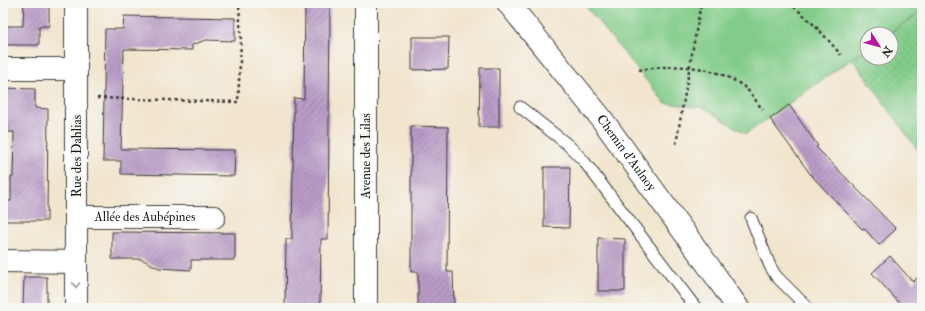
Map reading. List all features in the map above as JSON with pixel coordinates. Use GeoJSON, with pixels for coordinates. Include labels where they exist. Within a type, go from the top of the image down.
{"type":"FeatureCollection","features":[{"type":"Feature","properties":{"kind":"street","name":"Rue des Dahlias"},"geometry":{"type":"LineString","coordinates":[[76,3],[76,308]]}},
{"type":"Feature","properties":{"kind":"street","name":"Avenue des Lilas"},"geometry":{"type":"LineString","coordinates":[[366,3],[366,308]]}},
{"type":"Feature","properties":{"kind":"street","name":"Chemin d'Aulnoy"},"geometry":{"type":"LineString","coordinates":[[508,3],[601,118],[738,308]]}},
{"type":"Feature","properties":{"kind":"street"},"geometry":{"type":"LineString","coordinates":[[3,69],[76,69]]}},
{"type":"Feature","properties":{"kind":"street","name":"Allée des Aubépines"},"geometry":{"type":"LineString","coordinates":[[77,217],[214,217]]}},
{"type":"Feature","properties":{"kind":"street"},"geometry":{"type":"LineString","coordinates":[[3,261],[76,262]]}},
{"type":"Feature","properties":{"kind":"lane"},"geometry":{"type":"LineString","coordinates":[[520,108],[567,144],[583,160],[696,308]]}},
{"type":"Feature","properties":{"kind":"lane"},"geometry":{"type":"LineString","coordinates":[[751,218],[770,266],[776,276],[808,308]]}},
{"type":"Feature","properties":{"kind":"path"},"geometry":{"type":"LineString","coordinates":[[76,97],[238,102],[241,41],[240,3]]}},
{"type":"Feature","properties":{"kind":"path"},"geometry":{"type":"LineString","coordinates":[[676,144],[701,3]]}},
{"type":"Feature","properties":{"kind":"path"},"geometry":{"type":"LineString","coordinates":[[789,3],[806,16],[841,55]]}},
{"type":"Feature","properties":{"kind":"path"},"geometry":{"type":"LineString","coordinates":[[639,70],[670,66],[690,66],[717,72],[744,87],[763,110]]}},
{"type":"Feature","properties":{"kind":"green space"},"geometry":{"type":"Polygon","coordinates":[[[583,3],[922,3],[922,11],[899,27],[859,26],[859,54],[746,134],[705,108],[665,103],[583,3]]]}},
{"type":"Feature","properties":{"kind":"green space"},"geometry":{"type":"Polygon","coordinates":[[[922,11],[922,156],[852,58],[859,53],[859,66],[899,66],[899,27],[922,11]]]}},
{"type":"Feature","properties":{"kind":"building"},"geometry":{"type":"Polygon","coordinates":[[[24,3],[49,3],[49,26],[39,26],[39,45],[3,45],[3,26],[23,26],[24,3]]]}},
{"type":"Feature","properties":{"kind":"building"},"geometry":{"type":"Polygon","coordinates":[[[305,3],[330,3],[328,239],[321,239],[320,308],[285,308],[286,239],[292,239],[294,98],[304,99],[305,3]]]}},
{"type":"Feature","properties":{"kind":"building"},"geometry":{"type":"Polygon","coordinates":[[[124,16],[235,18],[235,41],[206,40],[192,45],[192,50],[124,49],[121,149],[235,150],[234,176],[121,174],[121,161],[103,161],[105,29],[123,29],[124,16]]]}},
{"type":"Feature","properties":{"kind":"building"},"geometry":{"type":"Polygon","coordinates":[[[412,37],[449,37],[448,69],[412,70],[412,37]]]}},
{"type":"Feature","properties":{"kind":"building"},"geometry":{"type":"Polygon","coordinates":[[[480,68],[499,68],[499,127],[479,127],[480,68]]]}},
{"type":"Feature","properties":{"kind":"building"},"geometry":{"type":"Polygon","coordinates":[[[3,88],[35,89],[35,108],[48,109],[47,221],[3,221],[3,201],[11,201],[14,132],[8,132],[8,124],[3,122],[3,88]]]}},
{"type":"Feature","properties":{"kind":"building"},"geometry":{"type":"Polygon","coordinates":[[[789,105],[818,146],[816,147],[896,229],[879,245],[811,175],[770,119],[789,105]]]}},
{"type":"Feature","properties":{"kind":"building"},"geometry":{"type":"Polygon","coordinates":[[[411,126],[448,127],[447,272],[453,272],[454,308],[418,308],[418,272],[411,272],[411,126]]]}},
{"type":"Feature","properties":{"kind":"building"},"geometry":{"type":"Polygon","coordinates":[[[544,167],[570,167],[569,228],[544,227],[544,167]]]}},
{"type":"Feature","properties":{"kind":"building"},"geometry":{"type":"Polygon","coordinates":[[[112,232],[235,233],[235,260],[191,260],[191,270],[159,268],[141,259],[112,259],[112,232]]]}},
{"type":"Feature","properties":{"kind":"building"},"geometry":{"type":"Polygon","coordinates":[[[598,238],[625,239],[625,291],[598,291],[598,238]]]}},
{"type":"Feature","properties":{"kind":"building"},"geometry":{"type":"Polygon","coordinates":[[[890,256],[913,282],[922,273],[922,308],[904,308],[872,273],[890,256]]]}},
{"type":"Feature","properties":{"kind":"building"},"geometry":{"type":"Polygon","coordinates":[[[24,277],[47,277],[47,308],[23,308],[24,277]]]}}]}
